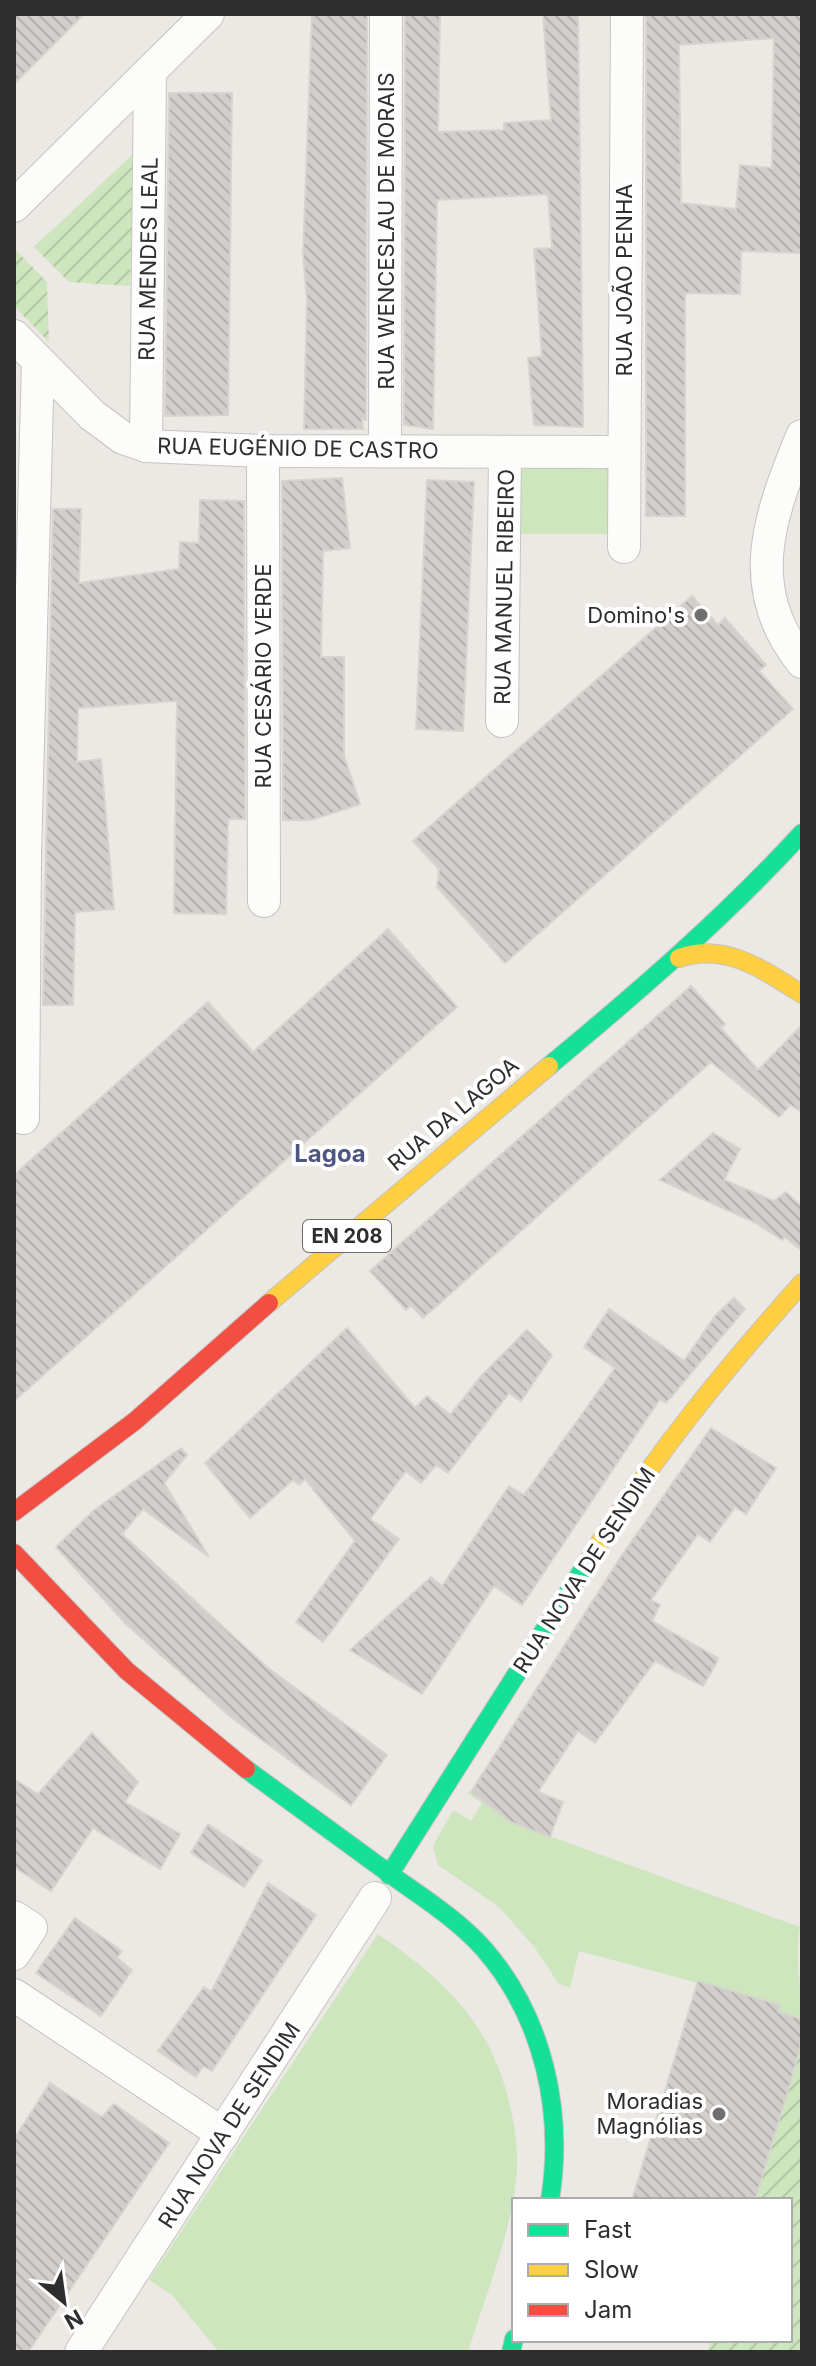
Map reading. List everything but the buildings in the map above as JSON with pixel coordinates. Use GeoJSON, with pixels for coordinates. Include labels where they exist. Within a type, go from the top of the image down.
{"type":"FeatureCollection","features":[{"type":"Feature","properties":{"kind":"main road","name":"RUA DA LAGOA"},"geometry":{"type":"LineString","coordinates":[[14,1512],[135,1421],[378,1208],[679,958],[745,895],[802,833]]}},
{"type":"Feature","properties":{"kind":"main road"},"geometry":{"type":"LineString","coordinates":[[738,920],[737,909],[745,895]]}},
{"type":"Feature","properties":{"kind":"main road"},"geometry":{"type":"LineString","coordinates":[[747,948],[772,976]]}},
{"type":"Feature","properties":{"kind":"main road"},"geometry":{"type":"LineString","coordinates":[[679,958],[699,950],[719,952],[772,976],[802,994]]}},
{"type":"Feature","properties":{"kind":"main road","name":"RUA NOVA DE SENDIM"},"geometry":{"type":"LineString","coordinates":[[379,1892],[631,1493],[708,1389],[802,1283]]}},
{"type":"Feature","properties":{"kind":"main road"},"geometry":{"type":"LineString","coordinates":[[14,1553],[127,1671],[252,1775],[379,1892],[482,1944],[512,1987],[540,2055],[556,2131],[550,2198]]}},
{"type":"Feature","properties":{"kind":"main road"},"geometry":{"type":"LineString","coordinates":[[14,1577],[30,1599]]}},
{"type":"Feature","properties":{"kind":"main road"},"geometry":{"type":"LineString","coordinates":[[485,1984],[512,2012],[540,2055]]}},
{"type":"Feature","properties":{"kind":"street"},"geometry":{"type":"LineString","coordinates":[[14,206],[208,14]]}},
{"type":"Feature","properties":{"kind":"street","name":"RUA WENCESLAU DE MORAIS"},"geometry":{"type":"LineString","coordinates":[[385,449],[386,14]]}},
{"type":"Feature","properties":{"kind":"street","name":"RUA JOÃO PENHA"},"geometry":{"type":"LineString","coordinates":[[624,547],[627,14]]}},
{"type":"Feature","properties":{"kind":"street","name":"RUA MENDES LEAL"},"geometry":{"type":"LineString","coordinates":[[146,446],[150,72]]}},
{"type":"Feature","properties":{"kind":"street","name":"RUA EUGÉNIO DE CASTRO"},"geometry":{"type":"LineString","coordinates":[[14,336],[92,415],[123,438],[146,446],[263,451],[623,452]]}},
{"type":"Feature","properties":{"kind":"street"},"geometry":{"type":"LineString","coordinates":[[23,1118],[25,856],[38,361]]}},
{"type":"Feature","properties":{"kind":"street"},"geometry":{"type":"LineString","coordinates":[[802,436],[777,499],[765,551],[772,604],[782,629],[802,662]]}},
{"type":"Feature","properties":{"kind":"street","name":"RUA CESÁRIO VERDE"},"geometry":{"type":"LineString","coordinates":[[263,451],[264,901]]}},
{"type":"Feature","properties":{"kind":"street","name":"RUA MANUEL RIBEIRO"},"geometry":{"type":"LineString","coordinates":[[502,721],[505,452]]}},
{"type":"Feature","properties":{"kind":"street","name":"RUA NOVA DE SENDIM"},"geometry":{"type":"LineString","coordinates":[[81,2352],[379,1892]]}},
{"type":"Feature","properties":{"kind":"street"},"geometry":{"type":"LineString","coordinates":[[14,1917],[31,1928],[14,1954]]}},
{"type":"Feature","properties":{"kind":"street"},"geometry":{"type":"LineString","coordinates":[[14,1995],[223,2134]]}},
{"type":"Feature","properties":{"kind":"green space"},"geometry":{"type":"Polygon","coordinates":[[[134,153],[130,286],[69,282],[34,247],[134,153]]]}},
{"type":"Feature","properties":{"kind":"green space"},"geometry":{"type":"Polygon","coordinates":[[[14,248],[47,282],[49,342],[14,306],[14,248]]]}},
{"type":"Feature","properties":{"kind":"green space"},"geometry":{"type":"Polygon","coordinates":[[[609,465],[609,534],[520,534],[520,466],[609,465]]]}},
{"type":"Feature","properties":{"kind":"green space"},"geometry":{"type":"Polygon","coordinates":[[[470,1791],[511,1822],[800,1927],[798,1961],[802,2019],[778,2012],[780,2005],[579,1951],[570,1988],[558,1983],[535,1948],[499,1907],[438,1865],[433,1846],[453,1810],[471,1821],[482,1803],[467,1793],[470,1791]]]}},
{"type":"Feature","properties":{"kind":"green space"},"geometry":{"type":"Polygon","coordinates":[[[378,1934],[447,1990],[481,2032],[494,2057],[504,2084],[516,2139],[516,2181],[512,2207],[468,2352],[219,2352],[172,2295],[149,2280],[378,1934]]]}},
{"type":"Feature","properties":{"kind":"green space"},"geometry":{"type":"Polygon","coordinates":[[[802,2039],[802,2352],[708,2352],[710,2342],[792,2342],[792,2198],[756,2198],[802,2039]]]}},
{"type":"Feature","properties":{"kind":"traffic: fast"},"geometry":{"type":"LineString","coordinates":[[549,1066],[680,954],[802,833]]}},
{"type":"Feature","properties":{"kind":"traffic: fast"},"geometry":{"type":"LineString","coordinates":[[389,1875],[597,1547]]}},
{"type":"Feature","properties":{"kind":"traffic: fast"},"geometry":{"type":"LineString","coordinates":[[246,1769],[452,1919],[474,1938],[505,1976],[522,2005],[545,2067],[554,2133],[550,2198]]}},
{"type":"Feature","properties":{"kind":"traffic: fast"},"geometry":{"type":"LineString","coordinates":[[511,2352],[513,2342]]}},
{"type":"Feature","properties":{"kind":"traffic: slow"},"geometry":{"type":"LineString","coordinates":[[679,958],[696,954],[728,956],[758,968],[802,994]]}},
{"type":"Feature","properties":{"kind":"traffic: slow"},"geometry":{"type":"LineString","coordinates":[[269,1303],[549,1066]]}},
{"type":"Feature","properties":{"kind":"traffic: slow"},"geometry":{"type":"LineString","coordinates":[[597,1547],[694,1411],[802,1283]]}},
{"type":"Feature","properties":{"kind":"traffic: jam"},"geometry":{"type":"LineString","coordinates":[[14,1512],[135,1421],[269,1303]]}},
{"type":"Feature","properties":{"kind":"traffic: jam"},"geometry":{"type":"LineString","coordinates":[[14,1553],[127,1671],[246,1769]]}},
{"type":"Feature","properties":{"kind":"place","name":"Domino's"},"geometry":{"type":"Point","coordinates":[701,615]}},
{"type":"Feature","properties":{"kind":"place","name":"Moradias Magnólias"},"geometry":{"type":"Point","coordinates":[719,2114]}},
{"type":"Feature","properties":{"kind":"district","name":"Lagoa"},"geometry":{"type":"Point","coordinates":[330,1153]}}]}
